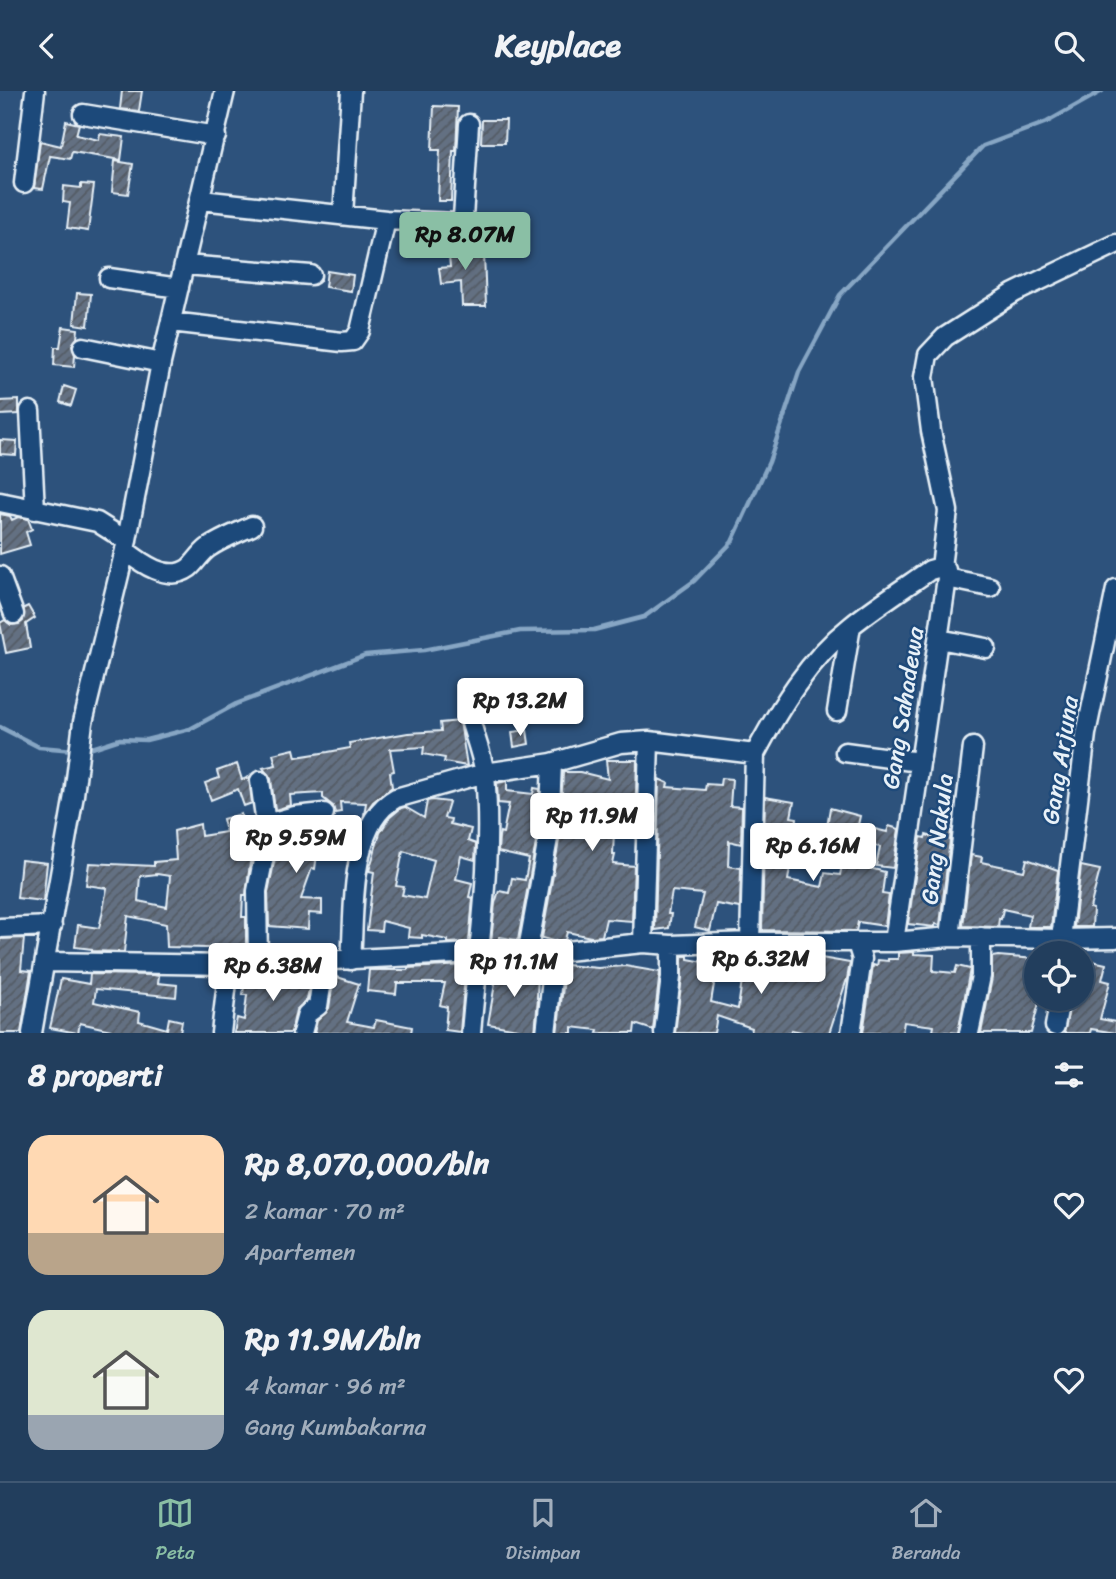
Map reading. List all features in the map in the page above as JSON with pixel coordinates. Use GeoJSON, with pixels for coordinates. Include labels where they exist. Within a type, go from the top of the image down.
{"type":"FeatureCollection","features":[{"type":"Feature","properties":{"kind":"street"},"geometry":{"type":"LineString","coordinates":[[24,183],[35,91]]}},
{"type":"Feature","properties":{"kind":"street"},"geometry":{"type":"LineString","coordinates":[[32,1033],[74,795],[83,722],[126,546],[162,363],[225,91]]}},
{"type":"Feature","properties":{"kind":"street"},"geometry":{"type":"LineString","coordinates":[[343,215],[351,91]]}},
{"type":"Feature","properties":{"kind":"street"},"geometry":{"type":"LineString","coordinates":[[83,114],[216,136]]}},
{"type":"Feature","properties":{"kind":"street"},"geometry":{"type":"LineString","coordinates":[[201,200],[386,220],[453,224],[461,222],[469,124]]}},
{"type":"Feature","properties":{"kind":"street"},"geometry":{"type":"LineString","coordinates":[[171,323],[353,341],[360,331],[386,220]]}},
{"type":"Feature","properties":{"kind":"street","name":"Gang Sahadewa"},"geometry":{"type":"LineString","coordinates":[[894,942],[939,639],[948,510],[930,431],[924,377],[928,355],[944,337],[1014,293],[1116,244]]}},
{"type":"Feature","properties":{"kind":"street"},"geometry":{"type":"LineString","coordinates":[[185,265],[311,275]]}},
{"type":"Feature","properties":{"kind":"street"},"geometry":{"type":"LineString","coordinates":[[109,278],[179,288]]}},
{"type":"Feature","properties":{"kind":"street"},"geometry":{"type":"LineString","coordinates":[[83,347],[162,363]]}},
{"type":"Feature","properties":{"kind":"street"},"geometry":{"type":"LineString","coordinates":[[30,411],[35,510]]}},
{"type":"Feature","properties":{"kind":"street"},"geometry":{"type":"LineString","coordinates":[[0,502],[97,522],[153,568],[166,573],[179,573],[188,569],[207,549],[251,526]]}},
{"type":"Feature","properties":{"kind":"street"},"geometry":{"type":"LineString","coordinates":[[750,942],[755,754],[789,695],[811,666],[851,626],[930,570],[990,587]]}},
{"type":"Feature","properties":{"kind":"street"},"geometry":{"type":"LineString","coordinates":[[0,576],[14,614]]}},
{"type":"Feature","properties":{"kind":"street","name":"Gang Arjuna"},"geometry":{"type":"LineString","coordinates":[[1064,941],[1086,734],[1116,589]]}},
{"type":"Feature","properties":{"kind":"street"},"geometry":{"type":"LineString","coordinates":[[837,711],[851,626]]}},
{"type":"Feature","properties":{"kind":"street"},"geometry":{"type":"LineString","coordinates":[[939,639],[986,648]]}},
{"type":"Feature","properties":{"kind":"street"},"geometry":{"type":"LineString","coordinates":[[471,723],[485,773],[487,843],[486,891],[477,953],[471,1033]]}},
{"type":"Feature","properties":{"kind":"street"},"geometry":{"type":"LineString","coordinates":[[351,960],[359,853],[364,837],[380,809],[396,798],[485,773],[552,763],[621,743],[649,741],[755,754]]}},
{"type":"Feature","properties":{"kind":"street"},"geometry":{"type":"LineString","coordinates":[[643,943],[649,741]]}},
{"type":"Feature","properties":{"kind":"street","name":"Gang Nakula"},"geometry":{"type":"LineString","coordinates":[[950,937],[973,747]]}},
{"type":"Feature","properties":{"kind":"street"},"geometry":{"type":"LineString","coordinates":[[845,752],[919,762]]}},
{"type":"Feature","properties":{"kind":"street"},"geometry":{"type":"LineString","coordinates":[[527,955],[549,832],[552,763]]}},
{"type":"Feature","properties":{"kind":"street"},"geometry":{"type":"LineString","coordinates":[[258,962],[257,891],[264,856],[266,824],[260,781]]}},
{"type":"Feature","properties":{"kind":"street"},"geometry":{"type":"LineString","coordinates":[[266,824],[295,815],[324,813]]}},
{"type":"Feature","properties":{"kind":"street"},"geometry":{"type":"LineString","coordinates":[[0,928],[52,926]]}},
{"type":"Feature","properties":{"kind":"street"},"geometry":{"type":"LineString","coordinates":[[46,962],[229,965],[477,953],[527,955],[643,943],[857,943],[950,937],[981,937],[1024,942]]}},
{"type":"Feature","properties":{"kind":"street"},"geometry":{"type":"LineString","coordinates":[[969,1033],[981,976],[981,937]]}},
{"type":"Feature","properties":{"kind":"street"},"geometry":{"type":"LineString","coordinates":[[1094,941],[1116,937]]}},
{"type":"Feature","properties":{"kind":"street"},"geometry":{"type":"LineString","coordinates":[[851,1033],[862,959],[857,943]]}},
{"type":"Feature","properties":{"kind":"street"},"geometry":{"type":"LineString","coordinates":[[664,1033],[671,977],[671,945]]}},
{"type":"Feature","properties":{"kind":"street"},"geometry":{"type":"LineString","coordinates":[[547,1033],[555,953]]}},
{"type":"Feature","properties":{"kind":"street"},"geometry":{"type":"LineString","coordinates":[[302,1033],[307,1014],[318,1006],[325,961]]}},
{"type":"Feature","properties":{"kind":"street"},"geometry":{"type":"LineString","coordinates":[[221,1033],[229,965]]}},
{"type":"Feature","properties":{"kind":"street"},"geometry":{"type":"LineString","coordinates":[[1055,1026],[1058,1011]]}},
{"type":"Feature","properties":{"kind":"building"},"geometry":{"type":"Polygon","coordinates":[[[122,91],[142,91],[139,111],[120,109],[122,91]]]}},
{"type":"Feature","properties":{"kind":"building"},"geometry":{"type":"Polygon","coordinates":[[[434,106],[458,107],[451,201],[438,201],[440,150],[432,150],[434,106]]]}},
{"type":"Feature","properties":{"kind":"building"},"geometry":{"type":"Polygon","coordinates":[[[482,120],[506,120],[505,143],[481,143],[482,120]]]}},
{"type":"Feature","properties":{"kind":"building"},"geometry":{"type":"Polygon","coordinates":[[[66,121],[79,124],[76,135],[99,140],[100,134],[124,137],[121,160],[72,152],[70,159],[50,156],[43,189],[34,188],[40,141],[61,146],[66,121]]]}},
{"type":"Feature","properties":{"kind":"building"},"geometry":{"type":"Polygon","coordinates":[[[115,161],[133,164],[128,194],[112,192],[115,161]]]}},
{"type":"Feature","properties":{"kind":"building"},"geometry":{"type":"Polygon","coordinates":[[[81,184],[94,185],[88,231],[67,228],[70,203],[63,202],[64,186],[81,188],[81,184]]]}},
{"type":"Feature","properties":{"kind":"building"},"geometry":{"type":"Polygon","coordinates":[[[447,234],[462,234],[463,254],[484,253],[486,306],[462,306],[461,282],[441,284],[439,268],[450,267],[447,234]]]}},
{"type":"Feature","properties":{"kind":"building"},"geometry":{"type":"Polygon","coordinates":[[[327,271],[353,275],[351,291],[325,287],[327,271]]]}},
{"type":"Feature","properties":{"kind":"building"},"geometry":{"type":"Polygon","coordinates":[[[77,293],[91,294],[88,326],[74,324],[77,293]]]}},
{"type":"Feature","properties":{"kind":"building"},"geometry":{"type":"Polygon","coordinates":[[[63,327],[78,329],[77,338],[72,345],[74,367],[54,365],[55,347],[60,347],[63,327]]]}},
{"type":"Feature","properties":{"kind":"building"},"geometry":{"type":"Polygon","coordinates":[[[64,386],[76,390],[71,406],[60,402],[64,386]]]}},
{"type":"Feature","properties":{"kind":"building"},"geometry":{"type":"Polygon","coordinates":[[[19,400],[19,414],[0,415],[0,401],[19,400]]]}},
{"type":"Feature","properties":{"kind":"building"},"geometry":{"type":"Polygon","coordinates":[[[0,440],[17,441],[16,455],[0,454],[0,440]]]}},
{"type":"Feature","properties":{"kind":"building"},"geometry":{"type":"Polygon","coordinates":[[[0,514],[10,516],[12,520],[18,517],[28,519],[32,529],[26,532],[30,545],[0,554],[0,514]]]}},
{"type":"Feature","properties":{"kind":"building"},"geometry":{"type":"Polygon","coordinates":[[[28,606],[35,618],[26,624],[30,648],[6,653],[0,623],[5,620],[11,625],[19,624],[23,621],[24,608],[28,606]]]}},
{"type":"Feature","properties":{"kind":"building"},"geometry":{"type":"Polygon","coordinates":[[[460,721],[467,766],[444,762],[445,758],[423,754],[424,747],[390,749],[394,771],[390,772],[392,787],[373,802],[364,815],[366,803],[340,802],[341,812],[335,813],[333,806],[323,798],[323,793],[290,795],[291,805],[275,810],[271,779],[263,768],[276,765],[273,754],[294,749],[296,757],[328,752],[350,748],[349,743],[408,733],[441,731],[440,723],[460,721]]]}},
{"type":"Feature","properties":{"kind":"building"},"geometry":{"type":"Polygon","coordinates":[[[527,730],[529,744],[514,747],[512,732],[527,730]]]}},
{"type":"Feature","properties":{"kind":"building"},"geometry":{"type":"Polygon","coordinates":[[[606,760],[637,760],[635,828],[627,827],[627,832],[614,831],[613,855],[613,864],[634,866],[632,921],[606,919],[602,936],[591,937],[567,932],[565,940],[542,938],[560,835],[563,772],[580,772],[608,779],[606,760]]]}},
{"type":"Feature","properties":{"kind":"building"},"geometry":{"type":"Polygon","coordinates":[[[237,764],[242,780],[249,777],[252,803],[244,806],[238,789],[211,800],[205,783],[219,778],[217,771],[237,764]]]}},
{"type":"Feature","properties":{"kind":"building"},"geometry":{"type":"Polygon","coordinates":[[[721,778],[732,779],[730,806],[742,807],[741,844],[729,841],[728,866],[741,868],[740,908],[716,904],[710,931],[695,927],[703,894],[672,891],[668,914],[671,914],[669,928],[655,930],[659,779],[668,783],[667,787],[705,790],[706,784],[720,785],[721,778]]]}},
{"type":"Feature","properties":{"kind":"building"},"geometry":{"type":"Polygon","coordinates":[[[507,781],[507,791],[533,794],[534,788],[540,789],[538,832],[518,940],[499,937],[498,942],[491,942],[499,891],[509,893],[512,878],[525,880],[529,859],[498,852],[499,836],[500,832],[503,833],[509,804],[498,803],[497,783],[507,781]]]}},
{"type":"Feature","properties":{"kind":"building"},"geometry":{"type":"Polygon","coordinates":[[[765,797],[794,802],[791,817],[797,818],[796,828],[820,831],[813,860],[792,855],[788,880],[822,887],[825,873],[840,875],[843,861],[885,872],[882,894],[889,895],[885,926],[858,922],[856,931],[762,930],[765,797]]]}},
{"type":"Feature","properties":{"kind":"building"},"geometry":{"type":"Polygon","coordinates":[[[427,801],[449,802],[444,818],[451,819],[450,824],[471,829],[468,841],[476,844],[475,860],[461,856],[456,879],[472,883],[469,897],[473,898],[469,942],[448,943],[448,940],[422,935],[422,938],[408,937],[409,928],[382,921],[381,931],[367,930],[374,872],[369,871],[380,833],[389,818],[401,808],[405,807],[424,818],[427,801]],[[403,851],[396,886],[404,887],[402,895],[425,899],[434,860],[403,851]]]}},
{"type":"Feature","properties":{"kind":"building"},"geometry":{"type":"Polygon","coordinates":[[[830,808],[860,816],[858,825],[887,832],[889,826],[899,829],[893,868],[876,866],[880,847],[858,842],[859,838],[826,832],[830,808]]]}},
{"type":"Feature","properties":{"kind":"building"},"geometry":{"type":"Polygon","coordinates":[[[241,814],[245,833],[254,831],[246,895],[243,895],[242,917],[246,917],[246,949],[167,947],[166,924],[128,916],[124,952],[92,951],[75,947],[78,925],[99,928],[107,888],[86,885],[89,863],[154,866],[154,862],[176,860],[174,831],[200,824],[201,836],[226,832],[223,819],[241,814]],[[140,876],[138,901],[167,907],[170,876],[140,876]]]}},
{"type":"Feature","properties":{"kind":"building"},"geometry":{"type":"Polygon","coordinates":[[[326,824],[324,843],[336,844],[336,856],[317,855],[315,869],[312,868],[301,899],[322,900],[322,914],[309,913],[308,929],[269,926],[268,892],[277,833],[297,827],[326,824]]]}},
{"type":"Feature","properties":{"kind":"building"},"geometry":{"type":"Polygon","coordinates":[[[947,830],[951,831],[940,925],[935,924],[935,927],[908,924],[921,837],[925,838],[926,835],[944,840],[947,830]]]}},
{"type":"Feature","properties":{"kind":"building"},"geometry":{"type":"Polygon","coordinates":[[[971,855],[982,857],[981,862],[1024,871],[1027,859],[1058,870],[1051,927],[1028,927],[1030,915],[1003,909],[998,927],[963,926],[971,855]]]}},
{"type":"Feature","properties":{"kind":"building"},"geometry":{"type":"Polygon","coordinates":[[[21,860],[47,863],[43,901],[17,898],[21,860]]]}},
{"type":"Feature","properties":{"kind":"building"},"geometry":{"type":"Polygon","coordinates":[[[1081,866],[1100,870],[1090,908],[1093,909],[1092,927],[1074,927],[1081,866]]]}},
{"type":"Feature","properties":{"kind":"building"},"geometry":{"type":"Polygon","coordinates":[[[24,938],[21,970],[31,971],[21,1033],[0,1033],[0,939],[24,938]]]}},
{"type":"Feature","properties":{"kind":"building"},"geometry":{"type":"Polygon","coordinates":[[[898,953],[934,955],[933,971],[955,973],[957,966],[970,969],[958,1033],[933,1031],[934,1026],[904,1022],[902,1033],[863,1033],[873,965],[877,966],[878,960],[898,959],[898,953]]]}},
{"type":"Feature","properties":{"kind":"building"},"geometry":{"type":"Polygon","coordinates":[[[722,954],[741,954],[740,963],[769,969],[770,965],[800,972],[804,955],[850,963],[829,1033],[792,1030],[791,1033],[751,1033],[752,1028],[717,1016],[714,1033],[675,1033],[682,956],[720,965],[722,954]],[[715,978],[711,1002],[738,1009],[742,980],[715,978]]]}},
{"type":"Feature","properties":{"kind":"building"},"geometry":{"type":"Polygon","coordinates":[[[992,957],[1024,958],[1024,1011],[1037,1011],[1031,1033],[981,1033],[992,978],[992,957]]]}},
{"type":"Feature","properties":{"kind":"building"},"geometry":{"type":"Polygon","coordinates":[[[1094,961],[1106,964],[1102,980],[1110,982],[1100,1019],[1116,1022],[1116,1033],[1091,1029],[1090,1033],[1064,1033],[1069,1011],[1094,1011],[1094,961]]]}},
{"type":"Feature","properties":{"kind":"building"},"geometry":{"type":"Polygon","coordinates":[[[466,965],[460,1032],[445,1030],[447,1007],[440,1005],[445,983],[397,983],[396,994],[367,991],[369,970],[466,965]]]}},
{"type":"Feature","properties":{"kind":"building"},"geometry":{"type":"Polygon","coordinates":[[[489,965],[517,966],[516,971],[538,973],[535,1033],[518,1033],[518,1029],[488,1024],[496,978],[488,979],[489,965]]]}},
{"type":"Feature","properties":{"kind":"building"},"geometry":{"type":"Polygon","coordinates":[[[566,965],[598,968],[625,966],[660,972],[653,1030],[635,1024],[634,1033],[597,1033],[598,1030],[572,1027],[572,1033],[557,1033],[566,965]]]}},
{"type":"Feature","properties":{"kind":"building"},"geometry":{"type":"Polygon","coordinates":[[[312,972],[307,1000],[296,1010],[291,1033],[234,1033],[237,1018],[244,1020],[247,995],[243,995],[245,976],[281,977],[281,974],[312,972]]]}},
{"type":"Feature","properties":{"kind":"building"},"geometry":{"type":"Polygon","coordinates":[[[90,974],[153,975],[159,976],[158,983],[177,985],[176,997],[96,989],[94,1002],[140,1012],[139,1021],[167,1029],[169,1018],[182,1021],[180,1033],[111,1033],[111,1030],[80,1023],[78,1033],[50,1028],[61,979],[89,984],[90,974]]]}},
{"type":"Feature","properties":{"kind":"building"},"geometry":{"type":"Polygon","coordinates":[[[334,976],[359,984],[347,1022],[374,1027],[376,1020],[412,1027],[411,1033],[314,1033],[317,1021],[329,1008],[334,976]]]}},
{"type":"Feature","properties":{"kind":"waterway"},"geometry":{"type":"LineString","coordinates":[[83,751],[120,739],[146,740],[190,729],[236,704],[365,655],[424,650],[520,631],[594,630],[644,617],[694,581],[732,542],[769,462],[799,372],[840,295],[983,146],[1047,122],[1102,91]]}},
{"type":"Feature","properties":{"kind":"waterway"},"geometry":{"type":"LineString","coordinates":[[0,727],[39,747],[74,750]]}}]}
